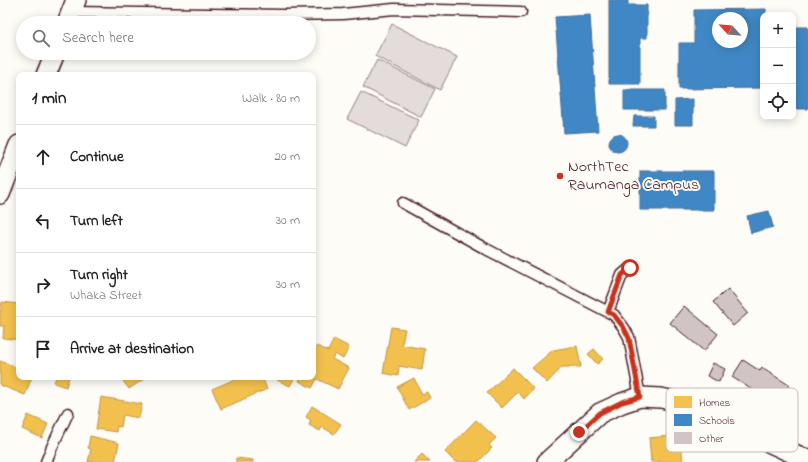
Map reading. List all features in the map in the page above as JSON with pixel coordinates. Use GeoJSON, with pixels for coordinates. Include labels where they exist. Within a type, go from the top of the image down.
{"type":"FeatureCollection","features":[{"type":"Feature","properties":{"kind":"street"},"geometry":{"type":"LineString","coordinates":[[47,72],[52,60]]}},
{"type":"Feature","properties":{"kind":"street"},"geometry":{"type":"LineString","coordinates":[[0,194],[16,153]]}},
{"type":"Feature","properties":{"kind":"street"},"geometry":{"type":"LineString","coordinates":[[547,462],[600,413],[622,402],[640,397],[666,399]]}},
{"type":"Feature","properties":{"kind":"street"},"geometry":{"type":"LineString","coordinates":[[790,452],[808,459]]}},
{"type":"Feature","properties":{"kind":"lane"},"geometry":{"type":"LineString","coordinates":[[71,12],[284,15],[343,14],[394,10],[522,12]]}},
{"type":"Feature","properties":{"kind":"lane"},"geometry":{"type":"LineString","coordinates":[[403,203],[486,249],[614,315],[624,328],[629,338],[640,397]]}},
{"type":"Feature","properties":{"kind":"lane"},"geometry":{"type":"LineString","coordinates":[[608,312],[622,275],[630,268]]}},
{"type":"Feature","properties":{"kind":"lane"},"geometry":{"type":"LineString","coordinates":[[46,462],[68,413]]}},
{"type":"Feature","properties":{"kind":"shaded area"},"geometry":{"type":"Polygon","coordinates":[[[392,24],[457,57],[440,90],[375,56],[392,24]]]}},
{"type":"Feature","properties":{"kind":"shaded area"},"geometry":{"type":"Polygon","coordinates":[[[377,60],[435,89],[421,117],[363,87],[377,60]]]}},
{"type":"Feature","properties":{"kind":"shaded area"},"geometry":{"type":"Polygon","coordinates":[[[361,92],[419,120],[405,148],[347,119],[361,92]]]}},
{"type":"Feature","properties":{"kind":"building: Homes"},"geometry":{"type":"Polygon","coordinates":[[[2,302],[16,304],[16,340],[3,338],[4,326],[0,326],[2,302]]]}},
{"type":"Feature","properties":{"kind":"building: Homes"},"geometry":{"type":"Polygon","coordinates":[[[391,327],[405,329],[402,345],[425,349],[422,370],[399,366],[398,376],[383,373],[391,327]]]}},
{"type":"Feature","properties":{"kind":"building: Homes"},"geometry":{"type":"Polygon","coordinates":[[[334,339],[349,347],[343,359],[335,354],[332,359],[349,368],[338,389],[317,379],[312,388],[299,381],[316,380],[316,348],[317,346],[328,351],[334,339]]]}},
{"type":"Feature","properties":{"kind":"building: Homes"},"geometry":{"type":"Polygon","coordinates":[[[577,346],[581,367],[562,367],[547,383],[532,368],[553,350],[577,346]]]}},
{"type":"Feature","properties":{"kind":"building: Homes"},"geometry":{"type":"Polygon","coordinates":[[[594,349],[603,359],[597,364],[588,354],[594,349]]]}},
{"type":"Feature","properties":{"kind":"building: Homes"},"geometry":{"type":"Polygon","coordinates":[[[0,361],[16,367],[16,380],[31,380],[25,395],[0,385],[0,361]]]}},
{"type":"Feature","properties":{"kind":"building: Homes"},"geometry":{"type":"Polygon","coordinates":[[[513,368],[534,389],[524,399],[518,392],[502,408],[487,393],[513,368]]]}},
{"type":"Feature","properties":{"kind":"building: Homes"},"geometry":{"type":"Polygon","coordinates":[[[414,378],[422,394],[427,392],[430,398],[409,410],[397,387],[414,378]]]}},
{"type":"Feature","properties":{"kind":"building: Homes"},"geometry":{"type":"Polygon","coordinates":[[[55,380],[68,380],[66,387],[54,383],[55,380]]]}},
{"type":"Feature","properties":{"kind":"building: Homes"},"geometry":{"type":"Polygon","coordinates":[[[122,380],[142,380],[129,389],[122,380]]]}},
{"type":"Feature","properties":{"kind":"building: Homes"},"geometry":{"type":"Polygon","coordinates":[[[233,380],[263,380],[267,389],[221,409],[212,389],[233,380]]]}},
{"type":"Feature","properties":{"kind":"building: Homes"},"geometry":{"type":"Polygon","coordinates":[[[277,380],[293,380],[290,386],[277,380]]]}},
{"type":"Feature","properties":{"kind":"building: Homes"},"geometry":{"type":"Polygon","coordinates":[[[101,397],[142,404],[139,418],[123,415],[121,427],[117,426],[116,432],[96,429],[101,397]]]}},
{"type":"Feature","properties":{"kind":"building: Homes"},"geometry":{"type":"Polygon","coordinates":[[[312,406],[341,424],[334,434],[322,427],[320,431],[309,425],[311,420],[306,417],[312,406]]]}},
{"type":"Feature","properties":{"kind":"building: Homes"},"geometry":{"type":"Polygon","coordinates":[[[28,415],[48,424],[42,438],[22,429],[28,415]]]}},
{"type":"Feature","properties":{"kind":"building: Homes"},"geometry":{"type":"Polygon","coordinates":[[[476,420],[496,438],[489,445],[492,448],[478,462],[455,462],[445,452],[476,420]]]}},
{"type":"Feature","properties":{"kind":"building: Homes"},"geometry":{"type":"Polygon","coordinates":[[[90,436],[119,443],[115,462],[88,462],[91,449],[88,448],[90,436]]]}},
{"type":"Feature","properties":{"kind":"building: Homes"},"geometry":{"type":"Polygon","coordinates":[[[666,436],[666,452],[682,452],[683,462],[651,462],[649,438],[666,436]]]}},
{"type":"Feature","properties":{"kind":"building: Homes"},"geometry":{"type":"Polygon","coordinates":[[[422,454],[430,462],[414,462],[422,454]]]}},
{"type":"Feature","properties":{"kind":"building: Homes"},"geometry":{"type":"Polygon","coordinates":[[[236,458],[253,460],[253,462],[236,462],[236,458]]]}},
{"type":"Feature","properties":{"kind":"building: Schools"},"geometry":{"type":"Polygon","coordinates":[[[609,0],[628,0],[628,5],[647,5],[647,38],[640,38],[640,84],[609,84],[609,0]]]}},
{"type":"Feature","properties":{"kind":"building: Schools"},"geometry":{"type":"Polygon","coordinates":[[[766,9],[766,12],[760,12],[760,88],[679,89],[679,43],[694,43],[694,10],[766,9]]]}},
{"type":"Feature","properties":{"kind":"building: Schools"},"geometry":{"type":"Polygon","coordinates":[[[590,15],[598,131],[564,133],[555,17],[590,15]]]}},
{"type":"Feature","properties":{"kind":"building: Schools"},"geometry":{"type":"Polygon","coordinates":[[[796,27],[808,27],[808,109],[796,109],[796,27]]]}},
{"type":"Feature","properties":{"kind":"building: Schools"},"geometry":{"type":"Polygon","coordinates":[[[624,90],[665,90],[665,110],[624,110],[624,90]]]}},
{"type":"Feature","properties":{"kind":"building: Schools"},"geometry":{"type":"Polygon","coordinates":[[[693,99],[693,125],[675,125],[675,100],[693,99]]]}},
{"type":"Feature","properties":{"kind":"building: Schools"},"geometry":{"type":"Polygon","coordinates":[[[634,116],[654,116],[654,126],[633,126],[634,116]]]}},
{"type":"Feature","properties":{"kind":"building: Schools"},"geometry":{"type":"Polygon","coordinates":[[[618,134],[624,137],[627,143],[624,149],[618,152],[612,149],[609,143],[612,137],[618,134]]]}},
{"type":"Feature","properties":{"kind":"building: Schools"},"geometry":{"type":"Polygon","coordinates":[[[640,171],[714,171],[714,210],[640,210],[640,171]]]}},
{"type":"Feature","properties":{"kind":"building: Schools"},"geometry":{"type":"Polygon","coordinates":[[[769,211],[773,227],[751,233],[747,216],[769,211]]]}},
{"type":"Feature","properties":{"kind":"building: Other"},"geometry":{"type":"Polygon","coordinates":[[[728,289],[748,313],[733,326],[713,302],[728,289]]]}},
{"type":"Feature","properties":{"kind":"building: Other"},"geometry":{"type":"Polygon","coordinates":[[[684,306],[718,334],[704,351],[670,323],[684,306]]]}},
{"type":"Feature","properties":{"kind":"building: Other"},"geometry":{"type":"Polygon","coordinates":[[[743,360],[760,371],[762,368],[789,385],[787,388],[749,388],[732,377],[743,360]]]}},
{"type":"Feature","properties":{"kind":"building: Other"},"geometry":{"type":"Polygon","coordinates":[[[713,363],[725,369],[719,382],[707,376],[713,363]]]}},
{"type":"Feature","properties":{"kind":"place","name":"NorthTec Raumanga Campus"},"geometry":{"type":"Point","coordinates":[560,176]}},
{"type":"Feature","properties":{"kind":"route"},"geometry":{"type":"LineString","coordinates":[[579,432],[600,413],[622,402],[640,397],[629,338],[624,328],[614,315],[608,312],[622,275],[630,268]]}}]}
